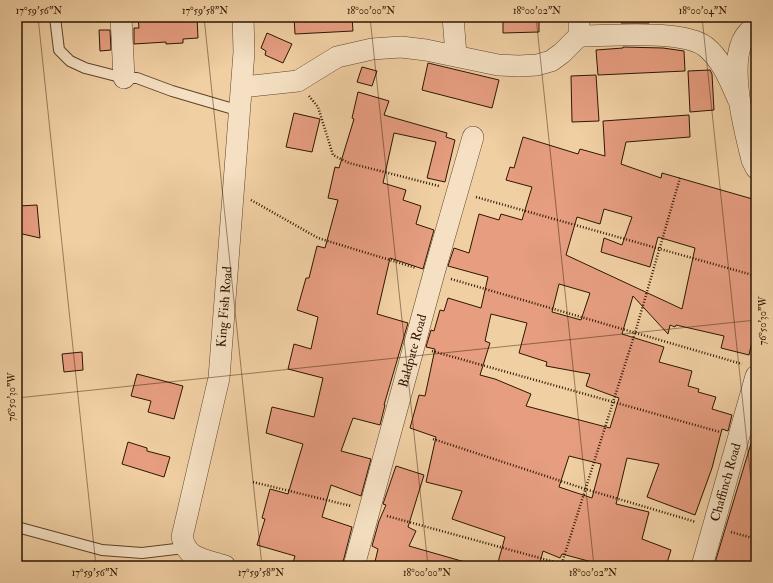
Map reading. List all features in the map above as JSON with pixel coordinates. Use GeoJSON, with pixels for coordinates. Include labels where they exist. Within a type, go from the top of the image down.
{"type":"FeatureCollection","features":[{"type":"Feature","properties":{"kind":"street"},"geometry":{"type":"LineString","coordinates":[[121,17],[124,78]]}},
{"type":"Feature","properties":{"kind":"street","name":"King Fish Road"},"geometry":{"type":"LineString","coordinates":[[184,548],[182,537],[219,378],[242,87],[244,52],[243,17]]}},
{"type":"Feature","properties":{"kind":"street"},"geometry":{"type":"LineString","coordinates":[[453,17],[456,55]]}},
{"type":"Feature","properties":{"kind":"street"},"geometry":{"type":"LineString","coordinates":[[242,87],[298,81],[337,58],[372,49],[401,47],[456,55],[498,64],[519,66],[537,65],[551,61],[562,53],[579,27],[671,36],[705,46],[723,68],[738,99]]}},
{"type":"Feature","properties":{"kind":"street"},"geometry":{"type":"LineString","coordinates":[[756,27],[748,32],[739,51],[737,71],[738,99],[752,160],[756,168]]}},
{"type":"Feature","properties":{"kind":"street","name":"Baldpate Road"},"geometry":{"type":"LineString","coordinates":[[354,566],[473,137]]}},
{"type":"Feature","properties":{"kind":"street","name":"Chaffinch Road"},"geometry":{"type":"LineString","coordinates":[[702,566],[738,437],[752,371]]}},
{"type":"Feature","properties":{"kind":"street"},"geometry":{"type":"LineString","coordinates":[[184,548],[192,555],[225,566]]}},
{"type":"Feature","properties":{"kind":"lane"},"geometry":{"type":"LineString","coordinates":[[55,17],[59,50],[70,61],[85,68],[124,78],[137,78],[172,92],[240,111]]}},
{"type":"Feature","properties":{"kind":"lane"},"geometry":{"type":"LineString","coordinates":[[17,527],[102,550],[142,554],[184,548]]}},
{"type":"Feature","properties":{"kind":"path"},"geometry":{"type":"LineString","coordinates":[[298,81],[318,107],[333,155],[348,163],[458,192],[756,276]]}},
{"type":"Feature","properties":{"kind":"path"},"geometry":{"type":"LineString","coordinates":[[561,565],[635,333],[680,178]]}},
{"type":"Feature","properties":{"kind":"path"},"geometry":{"type":"LineString","coordinates":[[234,190],[318,238],[635,333],[752,371]]}},
{"type":"Feature","properties":{"kind":"path"},"geometry":{"type":"LineString","coordinates":[[414,346],[738,437]]}},
{"type":"Feature","properties":{"kind":"path"},"geometry":{"type":"LineString","coordinates":[[433,440],[585,490],[756,539]]}},
{"type":"Feature","properties":{"kind":"path"},"geometry":{"type":"LineString","coordinates":[[253,482],[369,511],[569,566]]}},
{"type":"Feature","properties":{"kind":"building"},"geometry":{"type":"Polygon","coordinates":[[[138,17],[197,17],[198,38],[183,39],[183,43],[166,44],[166,42],[134,44],[134,28],[139,28],[138,17]]]}},
{"type":"Feature","properties":{"kind":"building"},"geometry":{"type":"Polygon","coordinates":[[[294,17],[352,17],[353,31],[295,34],[294,17]]]}},
{"type":"Feature","properties":{"kind":"building"},"geometry":{"type":"Polygon","coordinates":[[[503,17],[539,17],[539,32],[503,33],[503,17]]]}},
{"type":"Feature","properties":{"kind":"building"},"geometry":{"type":"Polygon","coordinates":[[[620,17],[648,17],[649,23],[621,23],[620,17]]]}},
{"type":"Feature","properties":{"kind":"building"},"geometry":{"type":"Polygon","coordinates":[[[99,30],[110,30],[111,50],[100,51],[99,30]]]}},
{"type":"Feature","properties":{"kind":"building"},"geometry":{"type":"Polygon","coordinates":[[[267,33],[292,44],[283,63],[265,55],[266,51],[261,48],[267,33]]]}},
{"type":"Feature","properties":{"kind":"building"},"geometry":{"type":"Polygon","coordinates":[[[623,47],[663,48],[684,51],[685,71],[598,75],[596,50],[623,47]]]}},
{"type":"Feature","properties":{"kind":"building"},"geometry":{"type":"Polygon","coordinates":[[[428,63],[499,80],[492,108],[422,90],[428,63]]]}},
{"type":"Feature","properties":{"kind":"building"},"geometry":{"type":"Polygon","coordinates":[[[362,67],[377,71],[372,86],[357,82],[362,67]]]}},
{"type":"Feature","properties":{"kind":"building"},"geometry":{"type":"Polygon","coordinates":[[[710,70],[712,74],[714,110],[690,112],[688,71],[710,70]]]}},
{"type":"Feature","properties":{"kind":"building"},"geometry":{"type":"Polygon","coordinates":[[[596,75],[599,121],[572,122],[571,76],[596,75]]]}},
{"type":"Feature","properties":{"kind":"building"},"geometry":{"type":"Polygon","coordinates":[[[358,92],[389,101],[384,115],[447,133],[446,137],[455,140],[445,182],[427,178],[436,142],[394,133],[383,183],[406,190],[403,200],[421,206],[416,224],[434,230],[423,269],[390,258],[377,314],[408,323],[384,405],[380,425],[353,418],[341,451],[371,459],[361,496],[331,485],[322,517],[352,527],[342,566],[292,566],[295,556],[257,545],[265,519],[262,518],[270,489],[288,494],[303,444],[266,433],[272,407],[314,417],[323,378],[288,369],[294,344],[311,349],[318,317],[297,310],[306,278],[309,278],[317,246],[325,248],[338,200],[328,198],[335,167],[339,168],[354,119],[352,118],[358,92]]]}},
{"type":"Feature","properties":{"kind":"building"},"geometry":{"type":"Polygon","coordinates":[[[294,113],[320,119],[312,152],[286,147],[294,113]]]}},
{"type":"Feature","properties":{"kind":"building"},"geometry":{"type":"Polygon","coordinates":[[[689,115],[690,137],[626,142],[621,164],[661,178],[662,173],[756,200],[756,323],[749,355],[721,348],[724,336],[676,325],[675,327],[670,325],[668,334],[633,296],[622,334],[664,347],[659,362],[692,371],[688,386],[699,389],[698,392],[716,397],[712,409],[732,415],[728,431],[722,429],[712,468],[695,515],[647,497],[659,464],[627,458],[616,504],[649,512],[642,539],[671,550],[666,566],[607,566],[562,554],[560,558],[543,551],[539,566],[497,566],[505,537],[452,519],[462,491],[426,482],[436,437],[410,428],[419,395],[425,396],[435,349],[426,347],[431,330],[434,331],[440,310],[444,311],[448,298],[481,308],[488,277],[448,266],[454,248],[469,253],[479,214],[499,220],[501,214],[522,220],[532,187],[506,180],[510,167],[514,168],[523,137],[578,154],[580,149],[605,156],[603,121],[689,115]],[[604,209],[600,224],[577,217],[566,255],[682,309],[695,248],[658,237],[650,267],[601,252],[604,238],[622,245],[632,217],[604,209]],[[559,284],[552,312],[581,320],[590,293],[559,284]],[[491,314],[485,341],[490,343],[480,375],[495,379],[531,394],[526,406],[610,428],[619,398],[586,386],[590,374],[546,366],[547,362],[519,353],[527,323],[491,314]],[[569,456],[559,487],[592,498],[601,464],[569,456]]]}},
{"type":"Feature","properties":{"kind":"building"},"geometry":{"type":"Polygon","coordinates":[[[37,205],[40,238],[18,233],[19,206],[37,205]]]}},
{"type":"Feature","properties":{"kind":"building"},"geometry":{"type":"Polygon","coordinates":[[[82,352],[83,370],[64,372],[62,354],[82,352]]]}},
{"type":"Feature","properties":{"kind":"building"},"geometry":{"type":"Polygon","coordinates":[[[137,374],[183,386],[174,419],[148,412],[151,401],[131,396],[137,374]]]}},
{"type":"Feature","properties":{"kind":"building"},"geometry":{"type":"Polygon","coordinates":[[[756,421],[756,439],[751,437],[756,421]]]}},
{"type":"Feature","properties":{"kind":"building"},"geometry":{"type":"Polygon","coordinates":[[[752,440],[756,440],[756,566],[714,566],[752,440]]]}},
{"type":"Feature","properties":{"kind":"building"},"geometry":{"type":"Polygon","coordinates":[[[128,442],[147,448],[147,451],[170,457],[164,477],[122,464],[128,442]]]}},
{"type":"Feature","properties":{"kind":"building"},"geometry":{"type":"Polygon","coordinates":[[[396,466],[424,475],[408,527],[416,531],[409,546],[465,562],[465,566],[374,566],[378,549],[372,546],[379,521],[386,505],[383,504],[396,466]]]}},
{"type":"Feature","properties":{"kind":"waterway"},"geometry":{"type":"LineString","coordinates":[[17,564],[25,566]]}}]}
